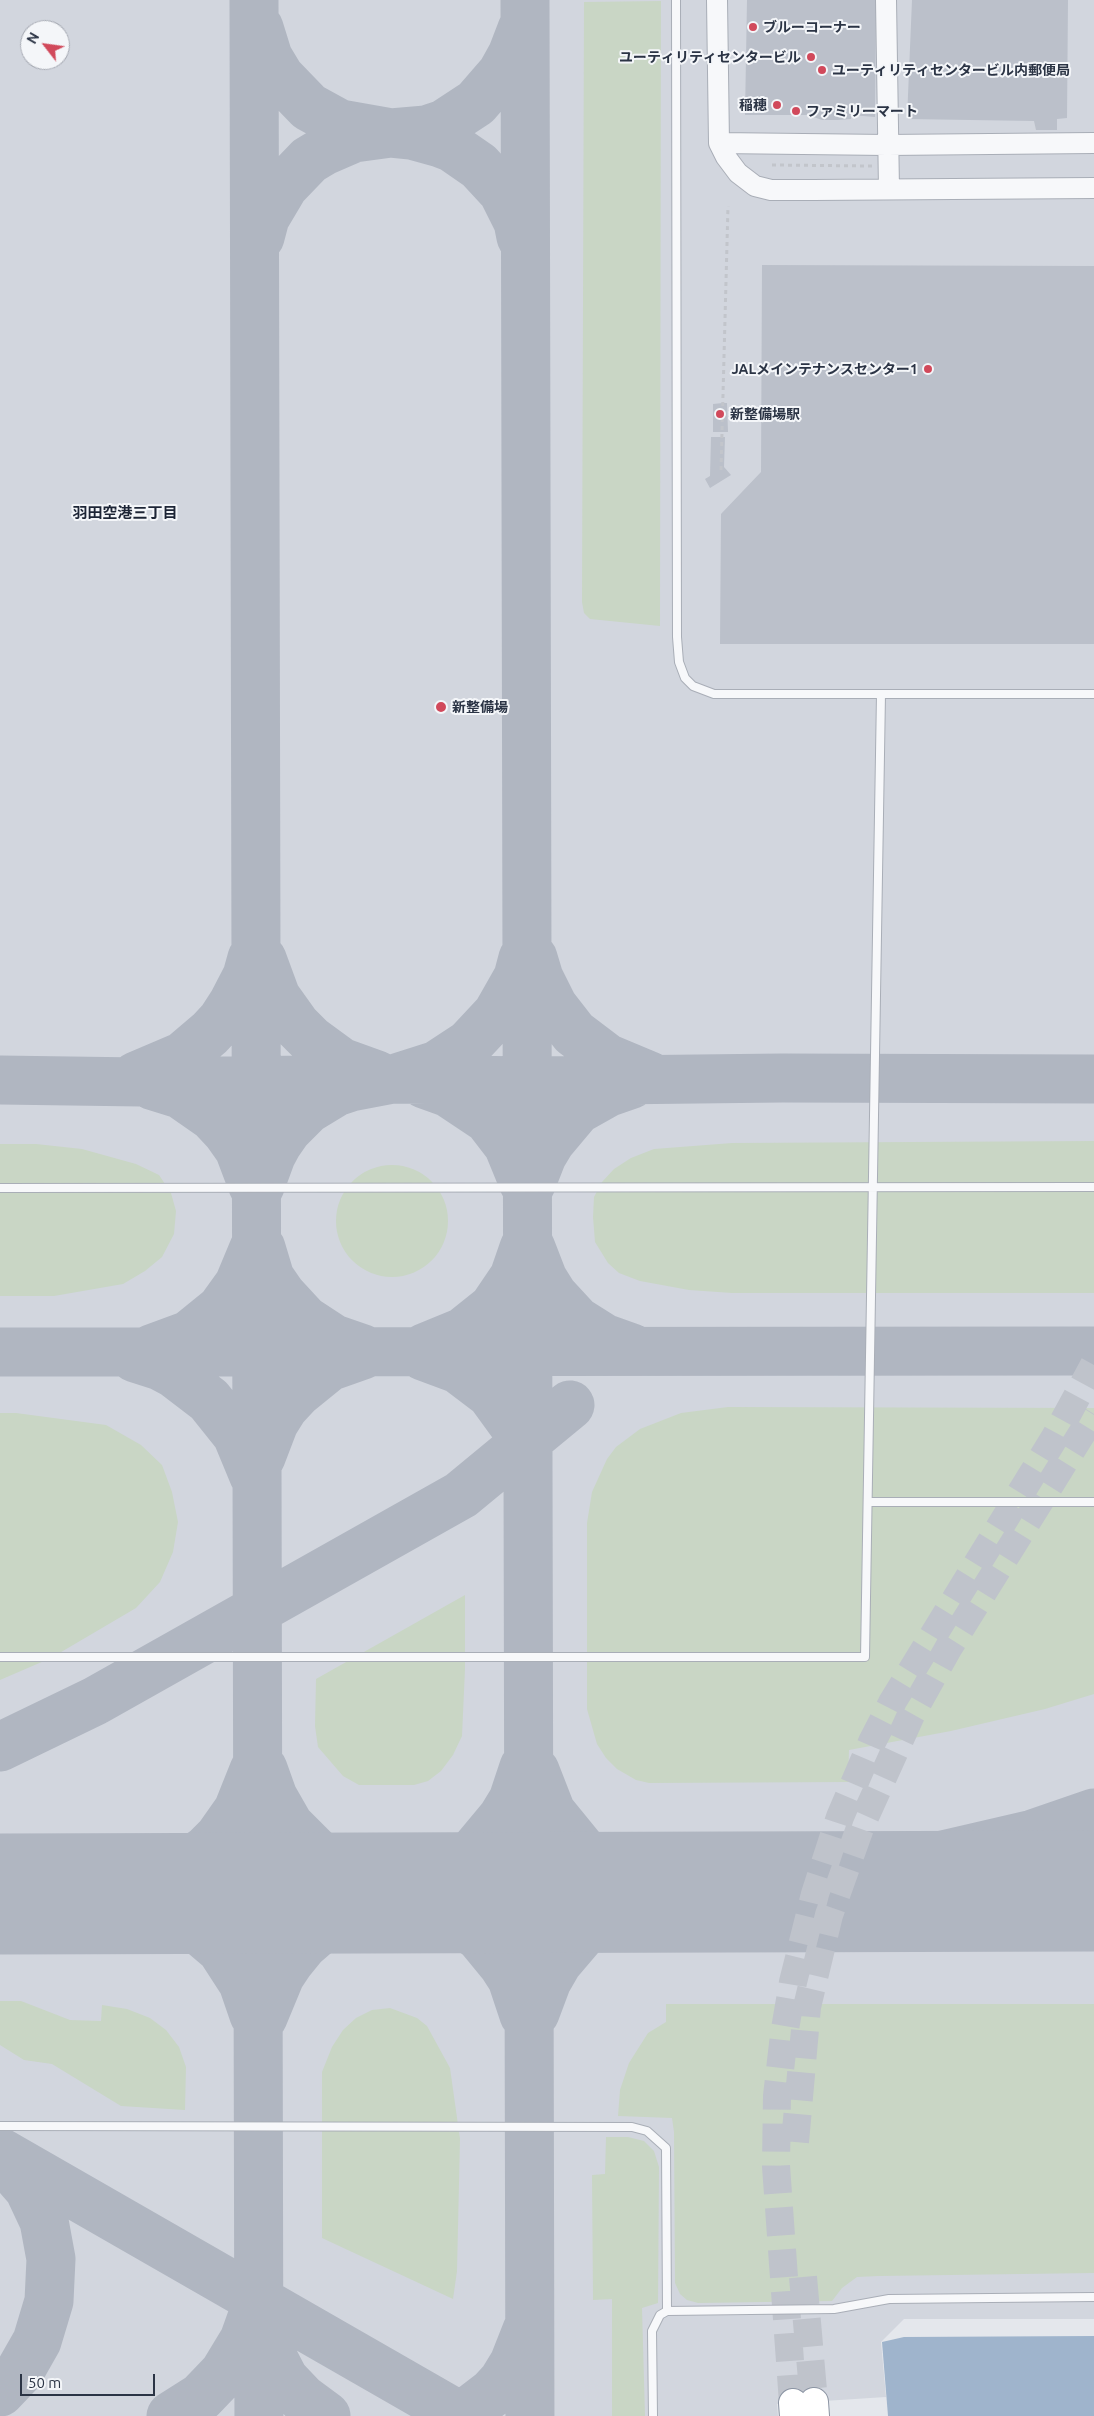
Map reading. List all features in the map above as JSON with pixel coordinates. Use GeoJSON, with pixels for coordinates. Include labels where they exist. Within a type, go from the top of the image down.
{"type":"FeatureCollection","features":[{"type":"Feature","properties":{"kind":"street"},"geometry":{"type":"LineString","coordinates":[[717,0],[717,113],[719,143],[726,157],[738,173],[755,186],[772,190],[1094,188]]}},
{"type":"Feature","properties":{"kind":"street"},"geometry":{"type":"LineString","coordinates":[[886,0],[888,166],[890,189]]}},
{"type":"Feature","properties":{"kind":"street"},"geometry":{"type":"LineString","coordinates":[[719,143],[888,145],[1094,143]]}},
{"type":"Feature","properties":{"kind":"lane"},"geometry":{"type":"LineString","coordinates":[[676,0],[679,662],[685,678],[693,686],[714,694],[1094,694]]}},
{"type":"Feature","properties":{"kind":"lane"},"geometry":{"type":"LineString","coordinates":[[0,1657],[865,1657],[881,694]]}},
{"type":"Feature","properties":{"kind":"lane"},"geometry":{"type":"LineString","coordinates":[[0,1188],[1094,1187]]}},
{"type":"Feature","properties":{"kind":"lane"},"geometry":{"type":"LineString","coordinates":[[868,1502],[1094,1502]]}},
{"type":"Feature","properties":{"kind":"lane"},"geometry":{"type":"LineString","coordinates":[[0,2126],[632,2127],[647,2131],[666,2148],[667,2312]]}},
{"type":"Feature","properties":{"kind":"lane"},"geometry":{"type":"LineString","coordinates":[[653,2416],[652,2331],[660,2315],[667,2312],[834,2309],[889,2299],[1094,2297]]}},
{"type":"Feature","properties":{"kind":"path"},"geometry":{"type":"LineString","coordinates":[[772,165],[888,166]]}},
{"type":"Feature","properties":{"kind":"path"},"geometry":{"type":"LineString","coordinates":[[721,470],[728,206]]}},
{"type":"Feature","properties":{"kind":"shaded area"},"geometry":{"type":"Polygon","coordinates":[[[0,0],[1094,0],[1094,2319],[904,2319],[881,2342],[886,2397],[777,2404],[778,2416],[0,2416],[0,0]]]}},
{"type":"Feature","properties":{"kind":"green space"},"geometry":{"type":"Polygon","coordinates":[[[661,1],[660,626],[590,619],[584,613],[582,602],[584,2],[661,1]]]}},
{"type":"Feature","properties":{"kind":"green space"},"geometry":{"type":"Polygon","coordinates":[[[1094,1141],[1094,1293],[732,1293],[689,1290],[640,1281],[619,1273],[608,1263],[595,1242],[594,1197],[602,1182],[614,1169],[631,1158],[654,1149],[732,1143],[1094,1141]]]}},
{"type":"Feature","properties":{"kind":"green space"},"geometry":{"type":"Polygon","coordinates":[[[0,1144],[36,1144],[82,1149],[136,1164],[159,1175],[171,1193],[176,1211],[174,1234],[162,1257],[145,1271],[123,1284],[54,1296],[0,1296],[0,1144]]]}},
{"type":"Feature","properties":{"kind":"green space"},"geometry":{"type":"Polygon","coordinates":[[[392,1165],[403,1166],[413,1170],[431,1182],[443,1200],[447,1210],[447,1232],[443,1242],[431,1260],[413,1272],[403,1276],[392,1277],[381,1276],[371,1272],[353,1260],[341,1242],[337,1232],[336,1221],[337,1210],[341,1200],[353,1182],[371,1170],[381,1166],[392,1165]]]}},
{"type":"Feature","properties":{"kind":"green space"},"geometry":{"type":"Polygon","coordinates":[[[728,1407],[1094,1408],[1094,1694],[1045,1709],[951,1731],[849,1750],[848,1782],[649,1783],[636,1780],[617,1769],[606,1758],[597,1744],[587,1709],[587,1523],[592,1492],[607,1459],[616,1447],[640,1429],[681,1413],[728,1407]]]}},
{"type":"Feature","properties":{"kind":"green space"},"geometry":{"type":"Polygon","coordinates":[[[0,1413],[16,1413],[106,1425],[141,1445],[162,1465],[172,1492],[178,1522],[173,1552],[160,1582],[136,1608],[51,1658],[0,1680],[0,1413]]]}},
{"type":"Feature","properties":{"kind":"green space"},"geometry":{"type":"Polygon","coordinates":[[[465,1595],[465,1669],[462,1736],[453,1755],[441,1771],[428,1781],[414,1785],[359,1785],[343,1776],[318,1747],[315,1726],[316,1679],[465,1595]]]}},
{"type":"Feature","properties":{"kind":"green space"},"geometry":{"type":"Polygon","coordinates":[[[0,2001],[21,2001],[70,2020],[101,2021],[102,2005],[127,2009],[150,2018],[166,2030],[179,2047],[186,2067],[185,2110],[121,2106],[52,2064],[24,2060],[0,2045],[0,2001]]]}},
{"type":"Feature","properties":{"kind":"green space"},"geometry":{"type":"Polygon","coordinates":[[[666,2004],[1094,2004],[1094,2273],[857,2277],[842,2288],[832,2301],[698,2303],[687,2300],[680,2294],[675,2283],[674,2132],[672,2118],[618,2116],[620,2090],[629,2063],[648,2033],[666,2022],[666,2004]]]}},
{"type":"Feature","properties":{"kind":"green space"},"geometry":{"type":"Polygon","coordinates":[[[390,2008],[417,2018],[427,2026],[450,2068],[460,2139],[457,2271],[453,2299],[322,2238],[322,2072],[332,2047],[343,2030],[356,2018],[372,2010],[390,2008]]]}},
{"type":"Feature","properties":{"kind":"green space"},"geometry":{"type":"Polygon","coordinates":[[[606,2137],[628,2137],[644,2141],[654,2151],[659,2167],[658,2303],[642,2308],[645,2416],[612,2416],[612,2299],[593,2300],[592,2175],[605,2174],[606,2137]]]}},
{"type":"Feature","properties":{"kind":"water"},"geometry":{"type":"Polygon","coordinates":[[[1094,2336],[1094,2416],[888,2416],[882,2342],[904,2337],[1094,2336]]]}},
{"type":"Feature","properties":{"kind":"building","name":"ユーティリティセンタービル"},"geometry":{"type":"Polygon","coordinates":[[[747,0],[876,0],[875,117],[851,115],[851,119],[822,120],[808,115],[745,115],[747,0]]]}},
{"type":"Feature","properties":{"kind":"building"},"geometry":{"type":"Polygon","coordinates":[[[912,0],[1068,0],[1067,118],[1057,119],[1057,130],[1036,130],[1034,121],[907,119],[912,0]]]}},
{"type":"Feature","properties":{"kind":"building","name":"JALメインテナンスセンター1"},"geometry":{"type":"Polygon","coordinates":[[[762,265],[1094,266],[1094,644],[720,644],[721,514],[761,472],[762,265]]]}},
{"type":"Feature","properties":{"kind":"building","name":"新整備場駅"},"geometry":{"type":"Polygon","coordinates":[[[727,403],[728,432],[713,432],[713,404],[727,403]]]}},
{"type":"Feature","properties":{"kind":"building"},"geometry":{"type":"Polygon","coordinates":[[[711,437],[725,437],[724,467],[731,475],[710,488],[705,479],[710,476],[711,437]]]}},
{"type":"Feature","properties":{"kind":"taxiway"},"geometry":{"type":"LineString","coordinates":[[254,0],[259,2416]]}},
{"type":"Feature","properties":{"kind":"taxiway"},"geometry":{"type":"LineString","coordinates":[[525,0],[530,2416]]}},
{"type":"Feature","properties":{"kind":"taxiway"},"geometry":{"type":"LineString","coordinates":[[259,28],[268,57],[280,77],[309,107],[340,124],[391,133],[426,130],[444,124],[476,103],[502,73],[512,55],[522,29]]}},
{"type":"Feature","properties":{"kind":"taxiway"},"geometry":{"type":"LineString","coordinates":[[260,237],[265,218],[284,186],[309,160],[354,138],[391,133],[411,135],[440,143],[453,148],[479,166],[503,192],[518,222],[521,237]]}},
{"type":"Feature","properties":{"kind":"taxiway"},"geometry":{"type":"LineString","coordinates":[[136,1076],[183,1056],[210,1033],[222,1020],[233,1003],[247,976],[252,958]]}},
{"type":"Feature","properties":{"kind":"taxiway"},"geometry":{"type":"LineString","coordinates":[[260,1186],[278,1143],[287,1130],[308,1109],[336,1092],[351,1087],[393,1079],[437,1065],[469,1044],[497,1014],[518,977],[523,958]]}},
{"type":"Feature","properties":{"kind":"taxiway"},"geometry":{"type":"LineString","coordinates":[[533,958],[539,978],[553,1006],[574,1033],[607,1058],[650,1076]]}},
{"type":"Feature","properties":{"kind":"taxiway"},"geometry":{"type":"LineString","coordinates":[[262,959],[276,997],[296,1025],[311,1040],[341,1062],[377,1075]]}},
{"type":"Feature","properties":{"kind":"taxiway"},"geometry":{"type":"LineString","coordinates":[[0,1080],[141,1082],[393,1079],[528,1081],[782,1078],[1094,1079]]}},
{"type":"Feature","properties":{"kind":"taxiway"},"geometry":{"type":"LineString","coordinates":[[424,1084],[449,1093],[488,1119],[508,1145],[524,1184]]}},
{"type":"Feature","properties":{"kind":"taxiway"},"geometry":{"type":"LineString","coordinates":[[531,1184],[542,1156],[551,1141],[577,1110],[609,1092],[632,1084]]}},
{"type":"Feature","properties":{"kind":"taxiway"},"geometry":{"type":"LineString","coordinates":[[151,1085],[180,1094],[213,1117],[239,1149],[253,1186]]}},
{"type":"Feature","properties":{"kind":"taxiway"},"geometry":{"type":"LineString","coordinates":[[151,1349],[189,1335],[221,1309],[239,1284],[254,1248]]}},
{"type":"Feature","properties":{"kind":"taxiway"},"geometry":{"type":"LineString","coordinates":[[261,1248],[270,1278],[281,1294],[305,1320],[334,1339],[363,1349]]}},
{"type":"Feature","properties":{"kind":"taxiway"},"geometry":{"type":"LineString","coordinates":[[424,1348],[463,1332],[493,1308],[514,1277],[524,1248]]}},
{"type":"Feature","properties":{"kind":"taxiway"},"geometry":{"type":"LineString","coordinates":[[531,1248],[543,1279],[553,1295],[577,1321],[604,1338],[632,1348]]}},
{"type":"Feature","properties":{"kind":"taxiway"},"geometry":{"type":"LineString","coordinates":[[0,1352],[1094,1351]]}},
{"type":"Feature","properties":{"kind":"taxiway"},"geometry":{"type":"LineString","coordinates":[[261,1457],[274,1423],[284,1407],[297,1393],[329,1367],[363,1355]]}},
{"type":"Feature","properties":{"kind":"taxiway"},"geometry":{"type":"LineString","coordinates":[[423,1356],[458,1369],[491,1394],[515,1427],[525,1457]]}},
{"type":"Feature","properties":{"kind":"taxiway"},"geometry":{"type":"LineString","coordinates":[[135,1358],[160,1366],[175,1374],[209,1400],[237,1435],[254,1476]]}},
{"type":"Feature","properties":{"kind":"taxiway"},"geometry":{"type":"LineString","coordinates":[[0,1747],[95,1701],[461,1495],[570,1405]]}},
{"type":"Feature","properties":{"kind":"taxiway"},"geometry":{"type":"LineString","coordinates":[[263,2017],[280,1976],[290,1961],[303,1945],[340,1913],[358,1902],[376,1896],[398,1893],[435,1879],[472,1854],[502,1818],[513,1800],[524,1767]]}},
{"type":"Feature","properties":{"kind":"taxiway"},"geometry":{"type":"LineString","coordinates":[[263,1769],[273,1797],[289,1825],[324,1860],[337,1870],[367,1884],[418,1897],[440,1907],[480,1937],[512,1979],[524,2015]]}},
{"type":"Feature","properties":{"kind":"taxiway"},"geometry":{"type":"LineString","coordinates":[[127,1893],[162,1881],[206,1850],[219,1837],[238,1810],[254,1770]]}},
{"type":"Feature","properties":{"kind":"taxiway"},"geometry":{"type":"LineString","coordinates":[[535,1771],[551,1812],[582,1850],[594,1861],[622,1878],[653,1890],[668,1892],[691,1892],[895,1866],[1033,1834],[1094,1813]]}},
{"type":"Feature","properties":{"kind":"taxiway"},"geometry":{"type":"LineString","coordinates":[[535,2013],[547,1981],[558,1962],[587,1928],[625,1905],[668,1892]]}},
{"type":"Feature","properties":{"kind":"taxiway"},"geometry":{"type":"LineString","coordinates":[[127,1893],[148,1899],[176,1913],[221,1949],[243,1983],[254,2015]]}},
{"type":"Feature","properties":{"kind":"taxiway"},"geometry":{"type":"LineString","coordinates":[[0,2152],[460,2416]]}},
{"type":"Feature","properties":{"kind":"taxiway"},"geometry":{"type":"LineString","coordinates":[[0,2392],[20,2371],[37,2341],[49,2301],[51,2259],[44,2221],[29,2189],[3,2159]]}},
{"type":"Feature","properties":{"kind":"taxiway"},"geometry":{"type":"LineString","coordinates":[[171,2416],[201,2397],[224,2373],[244,2340],[254,2312]]}},
{"type":"Feature","properties":{"kind":"taxiway"},"geometry":{"type":"LineString","coordinates":[[462,2416],[492,2393],[503,2381],[514,2363],[527,2330]]}},
{"type":"Feature","properties":{"kind":"taxiway"},"geometry":{"type":"LineString","coordinates":[[263,2331],[270,2352],[284,2379],[303,2399],[326,2416]]}},
{"type":"Feature","properties":{"kind":"runway"},"geometry":{"type":"LineString","coordinates":[[0,1894],[1094,1891]]}},
{"type":"Feature","properties":{"kind":"tunnel"},"geometry":{"type":"LineString","coordinates":[[793,2403],[776,2166],[777,2096],[784,2035],[793,1982],[815,1894],[840,1817],[872,1742],[893,1701],[1055,1437],[1094,1365]]}},
{"type":"Feature","properties":{"kind":"tunnel"},"geometry":{"type":"LineString","coordinates":[[795,2142],[807,2007],[829,1915],[860,1828],[911,1715],[949,1647],[1094,1414]]}},
{"type":"Feature","properties":{"kind":"tunnel"},"geometry":{"type":"LineString","coordinates":[[803,2277],[814,2402]]}},
{"type":"Feature","properties":{"kind":"place","name":"ブルーコーナー"},"geometry":{"type":"Point","coordinates":[753,27]}},
{"type":"Feature","properties":{"kind":"place","name":"ユーティリティセンタービル"},"geometry":{"type":"Point","coordinates":[811,57]}},
{"type":"Feature","properties":{"kind":"place","name":"ユーティリティセンタービル内郵便局"},"geometry":{"type":"Point","coordinates":[822,70]}},
{"type":"Feature","properties":{"kind":"place","name":"稲穂"},"geometry":{"type":"Point","coordinates":[777,105]}},
{"type":"Feature","properties":{"kind":"place","name":"ファミリーマート"},"geometry":{"type":"Point","coordinates":[796,111]}},
{"type":"Feature","properties":{"kind":"place","name":"JALメインテナンスセンター1"},"geometry":{"type":"Point","coordinates":[928,369]}},
{"type":"Feature","properties":{"kind":"place","name":"新整備場駅"},"geometry":{"type":"Point","coordinates":[720,414]}},
{"type":"Feature","properties":{"kind":"place","name":"新整備場"},"geometry":{"type":"Point","coordinates":[441,707]}},
{"type":"Feature","properties":{"kind":"district","name":"羽田空港三丁目"},"geometry":{"type":"Point","coordinates":[125,513]}}]}
